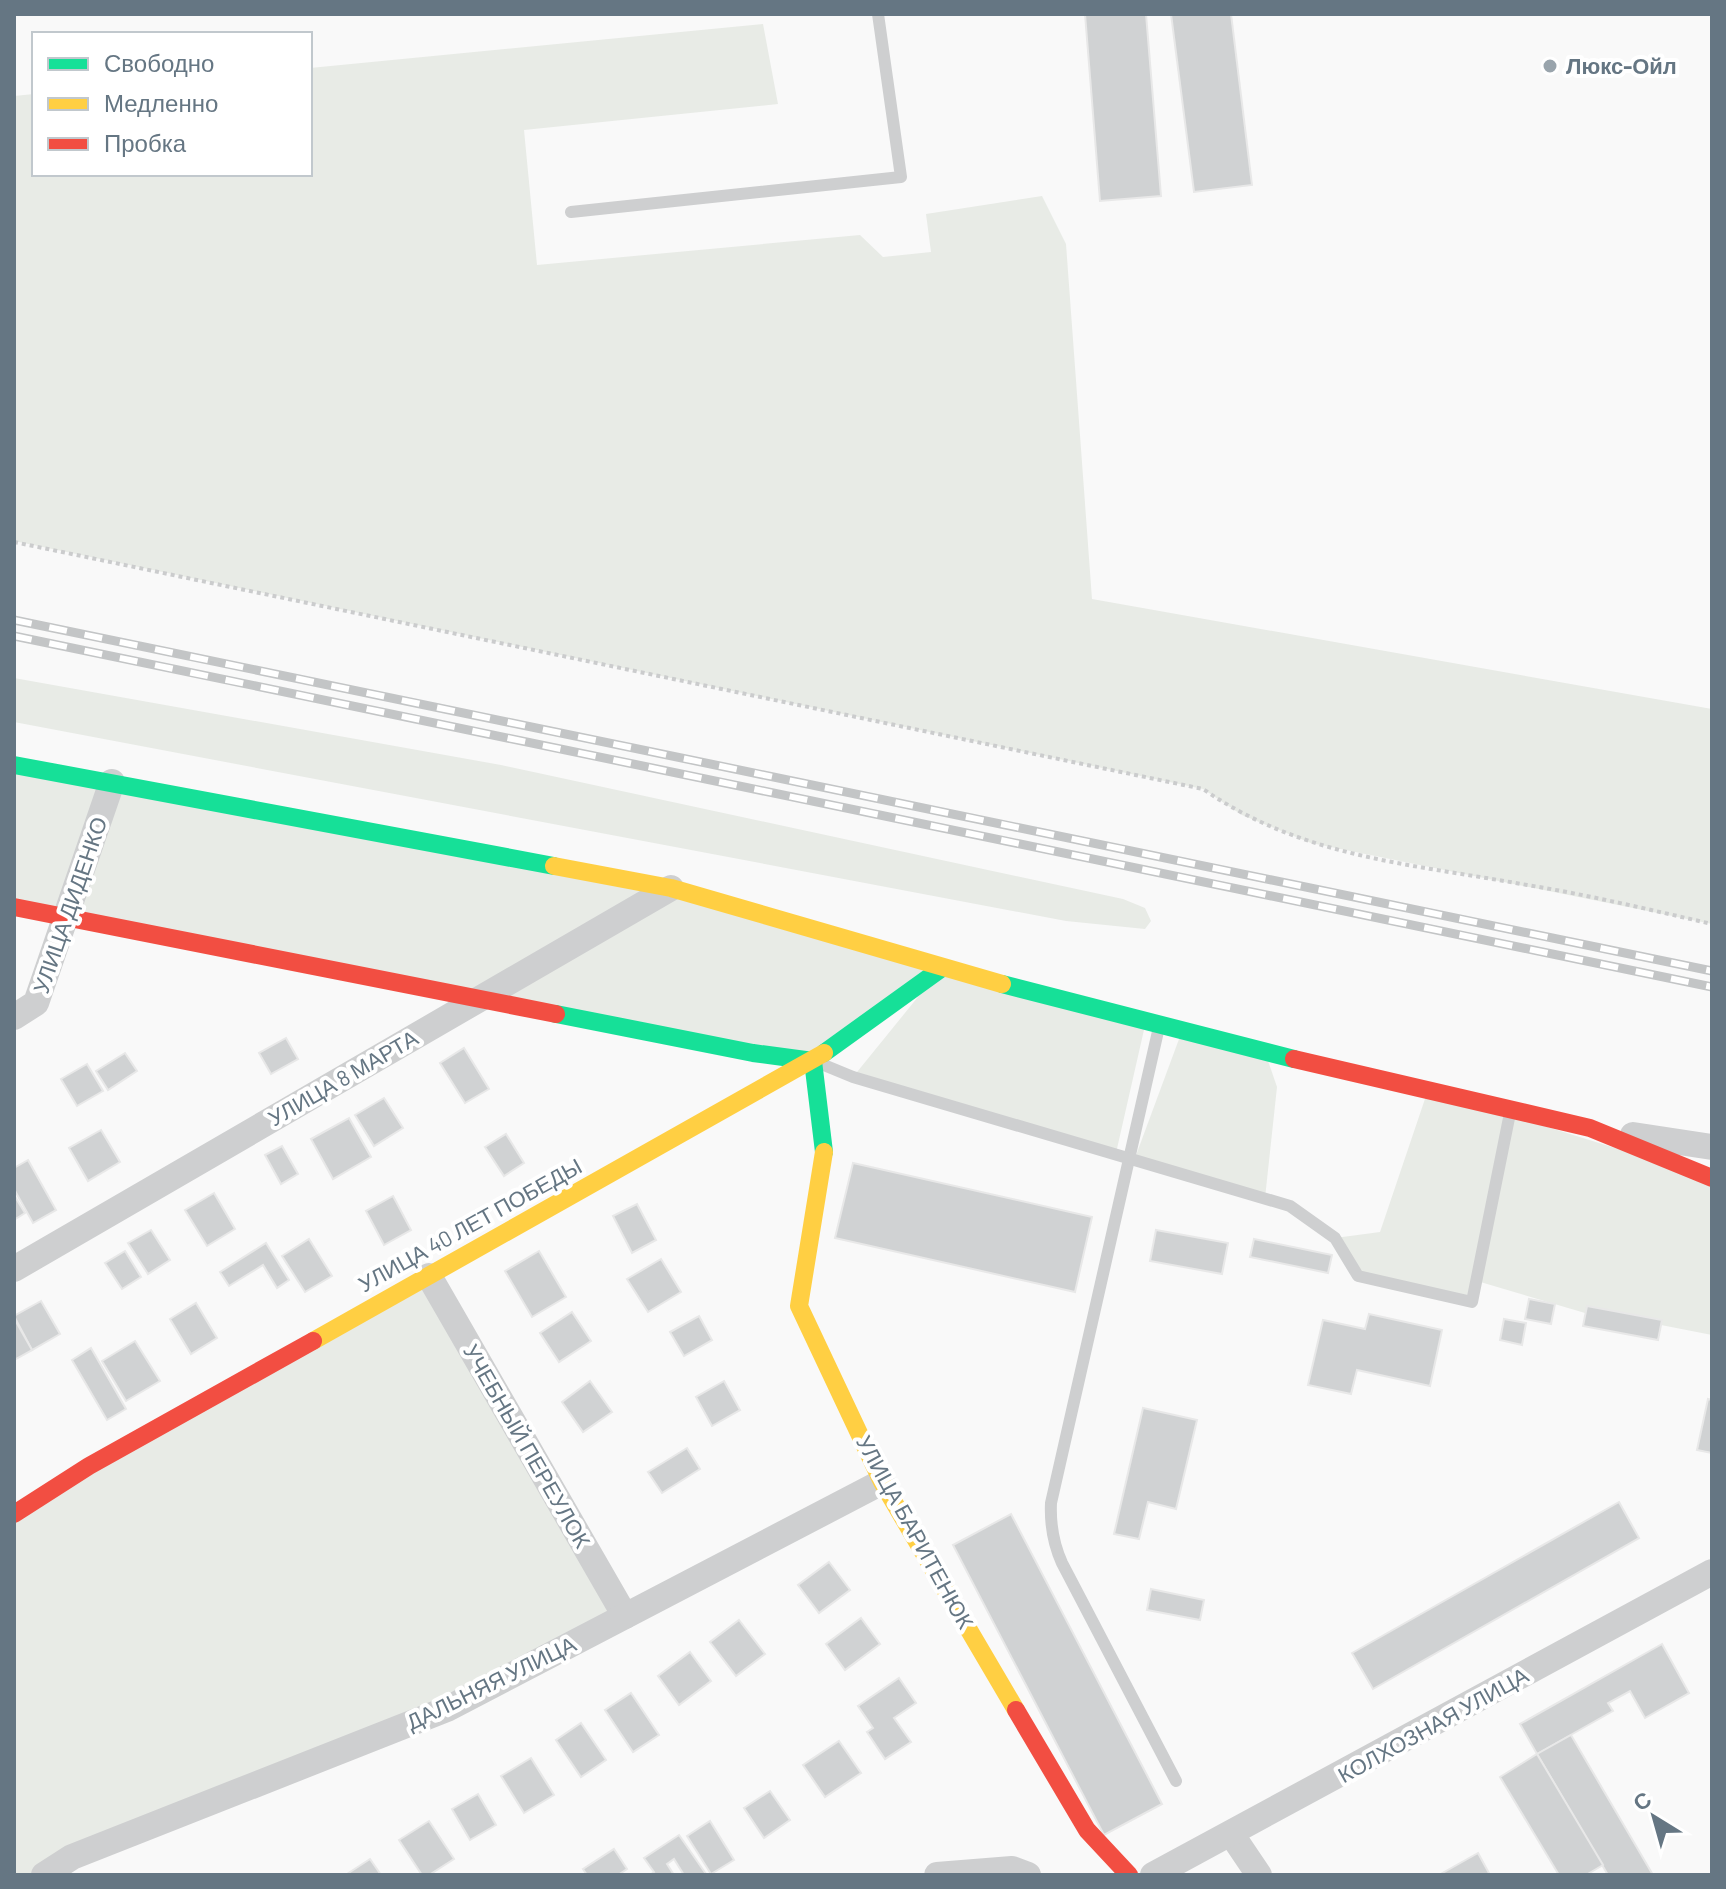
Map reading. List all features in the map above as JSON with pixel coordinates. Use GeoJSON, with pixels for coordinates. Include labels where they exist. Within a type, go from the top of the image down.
{"type":"FeatureCollection","features":[{"type":"Feature","properties":{"kind":"street"},"geometry":{"type":"LineString","coordinates":[[14,765],[671,888],[942,968],[1159,1025],[1590,1128],[1712,1147]]}},
{"type":"Feature","properties":{"kind":"street","name":"УЛИЦА ДИДЕНКО"},"geometry":{"type":"LineString","coordinates":[[14,1017],[36,1003],[112,782]]}},
{"type":"Feature","properties":{"kind":"street","name":"УЛИЦА 8 МАРТА"},"geometry":{"type":"LineString","coordinates":[[14,1269],[671,888]]}},
{"type":"Feature","properties":{"kind":"street"},"geometry":{"type":"LineString","coordinates":[[14,907],[753,1053],[813,1061]]}},
{"type":"Feature","properties":{"kind":"street","name":"УЛИЦА 40 ЛЕТ ПОБЕДЫ"},"geometry":{"type":"LineString","coordinates":[[14,1514],[89,1466],[813,1061],[942,968]]}},
{"type":"Feature","properties":{"kind":"street","name":"УЛИЦА БАРИТЕНЮК"},"geometry":{"type":"LineString","coordinates":[[813,1061],[824,1156],[799,1306],[882,1482],[1087,1830],[1129,1875]]}},
{"type":"Feature","properties":{"kind":"street"},"geometry":{"type":"LineString","coordinates":[[1590,1128],[1712,1178]]}},
{"type":"Feature","properties":{"kind":"street","name":"УЧЕБНЫЙ ПЕРЕУЛОК"},"geometry":{"type":"LineString","coordinates":[[429,1276],[625,1616]]}},
{"type":"Feature","properties":{"kind":"street","name":"ДАЛЬНЯЯ УЛИЦА"},"geometry":{"type":"LineString","coordinates":[[44,1875],[72,1857],[447,1709],[882,1482]]}},
{"type":"Feature","properties":{"kind":"street","name":"КОЛХОЗНАЯ УЛИЦА"},"geometry":{"type":"LineString","coordinates":[[1153,1875],[1232,1835],[1712,1572]]}},
{"type":"Feature","properties":{"kind":"street"},"geometry":{"type":"LineString","coordinates":[[1232,1835],[1259,1875]]}},
{"type":"Feature","properties":{"kind":"street"},"geometry":{"type":"LineString","coordinates":[[937,1875],[1012,1869],[1028,1875]]}},
{"type":"Feature","properties":{"kind":"lane"},"geometry":{"type":"LineString","coordinates":[[571,212],[901,177],[878,14]]}},
{"type":"Feature","properties":{"kind":"lane"},"geometry":{"type":"LineString","coordinates":[[1159,1025],[1127,1156],[1051,1503],[1050,1521],[1062,1563],[1176,1781]]}},
{"type":"Feature","properties":{"kind":"lane"},"geometry":{"type":"LineString","coordinates":[[813,1061],[853,1077],[1290,1206],[1335,1238],[1358,1276],[1472,1302],[1511,1109]]}},
{"type":"Feature","properties":{"kind":"path"},"geometry":{"type":"LineString","coordinates":[[14,542],[1203,789],[1242,815],[1329,850],[1556,890],[1712,924]]}},
{"type":"Feature","properties":{"kind":"shaded area"},"geometry":{"type":"Polygon","coordinates":[[[763,24],[778,104],[524,130],[537,265],[860,235],[883,257],[931,252],[926,214],[1042,196],[1066,244],[1092,599],[1712,709],[1712,924],[1311,843],[1242,815],[1203,789],[14,541],[14,96],[32,94],[32,176],[312,176],[312,68],[763,24]]]}},
{"type":"Feature","properties":{"kind":"shaded area"},"geometry":{"type":"Polygon","coordinates":[[[14,678],[501,765],[1123,899],[1145,908],[1151,921],[1145,929],[1066,921],[14,722],[14,678]]]}},
{"type":"Feature","properties":{"kind":"shaded area"},"geometry":{"type":"Polygon","coordinates":[[[14,765],[671,888],[1146,1021],[1116,1153],[853,1077],[939,971],[813,1061],[14,907],[14,765]]]}},
{"type":"Feature","properties":{"kind":"shaded area"},"geometry":{"type":"Polygon","coordinates":[[[1182,1031],[1265,1052],[1277,1087],[1265,1198],[1135,1158],[1182,1031]]]}},
{"type":"Feature","properties":{"kind":"shaded area"},"geometry":{"type":"Polygon","coordinates":[[[1428,1090],[1712,1178],[1712,1335],[1661,1325],[1661,1320],[1587,1306],[1585,1313],[1477,1281],[1472,1302],[1358,1276],[1335,1238],[1380,1232],[1428,1090]]]}},
{"type":"Feature","properties":{"kind":"shaded area"},"geometry":{"type":"Polygon","coordinates":[[[429,1276],[625,1616],[44,1875],[14,1875],[14,1514],[429,1276]]]}},
{"type":"Feature","properties":{"kind":"building"},"geometry":{"type":"Polygon","coordinates":[[[1085,14],[1146,14],[1161,196],[1100,201],[1085,14]]]}},
{"type":"Feature","properties":{"kind":"building"},"geometry":{"type":"Polygon","coordinates":[[[1171,14],[1231,14],[1252,185],[1194,192],[1171,14]]]}},
{"type":"Feature","properties":{"kind":"building"},"geometry":{"type":"Polygon","coordinates":[[[286,1038],[298,1059],[271,1074],[259,1053],[286,1038]]]}},
{"type":"Feature","properties":{"kind":"building"},"geometry":{"type":"Polygon","coordinates":[[[464,1048],[489,1089],[465,1103],[440,1063],[464,1048]]]}},
{"type":"Feature","properties":{"kind":"building"},"geometry":{"type":"Polygon","coordinates":[[[125,1053],[137,1071],[108,1090],[96,1071],[125,1053]]]}},
{"type":"Feature","properties":{"kind":"building"},"geometry":{"type":"Polygon","coordinates":[[[87,1064],[103,1091],[77,1106],[61,1079],[87,1064]]]}},
{"type":"Feature","properties":{"kind":"building"},"geometry":{"type":"Polygon","coordinates":[[[384,1098],[403,1128],[374,1146],[355,1115],[384,1098]]]}},
{"type":"Feature","properties":{"kind":"building"},"geometry":{"type":"Polygon","coordinates":[[[349,1118],[371,1157],[333,1179],[311,1139],[349,1118]]]}},
{"type":"Feature","properties":{"kind":"building"},"geometry":{"type":"Polygon","coordinates":[[[101,1130],[120,1162],[88,1181],[69,1148],[101,1130]]]}},
{"type":"Feature","properties":{"kind":"building"},"geometry":{"type":"Polygon","coordinates":[[[506,1134],[524,1163],[504,1176],[485,1147],[506,1134]]]}},
{"type":"Feature","properties":{"kind":"building"},"geometry":{"type":"Polygon","coordinates":[[[282,1146],[298,1174],[281,1184],[265,1155],[282,1146]]]}},
{"type":"Feature","properties":{"kind":"building"},"geometry":{"type":"Polygon","coordinates":[[[28,1160],[56,1210],[33,1223],[14,1189],[14,1168],[28,1160]]]}},
{"type":"Feature","properties":{"kind":"building"},"geometry":{"type":"Polygon","coordinates":[[[853,1163],[1092,1217],[1075,1292],[835,1238],[853,1163]]]}},
{"type":"Feature","properties":{"kind":"building"},"geometry":{"type":"Polygon","coordinates":[[[214,1193],[235,1229],[207,1246],[185,1210],[214,1193]]]}},
{"type":"Feature","properties":{"kind":"building"},"geometry":{"type":"Polygon","coordinates":[[[14,1195],[25,1213],[14,1220],[14,1195]]]}},
{"type":"Feature","properties":{"kind":"building"},"geometry":{"type":"Polygon","coordinates":[[[393,1196],[411,1230],[384,1245],[366,1211],[393,1196]]]}},
{"type":"Feature","properties":{"kind":"building"},"geometry":{"type":"Polygon","coordinates":[[[637,1204],[656,1240],[632,1253],[613,1216],[637,1204]]]}},
{"type":"Feature","properties":{"kind":"building"},"geometry":{"type":"Polygon","coordinates":[[[151,1230],[170,1260],[148,1274],[128,1243],[151,1230]]]}},
{"type":"Feature","properties":{"kind":"building"},"geometry":{"type":"Polygon","coordinates":[[[1156,1230],[1228,1243],[1222,1274],[1150,1261],[1156,1230]]]}},
{"type":"Feature","properties":{"kind":"building"},"geometry":{"type":"Polygon","coordinates":[[[309,1239],[332,1276],[305,1292],[282,1256],[309,1239]]]}},
{"type":"Feature","properties":{"kind":"building"},"geometry":{"type":"Polygon","coordinates":[[[1254,1239],[1332,1255],[1328,1273],[1250,1257],[1254,1239]]]}},
{"type":"Feature","properties":{"kind":"building"},"geometry":{"type":"Polygon","coordinates":[[[266,1243],[289,1280],[277,1288],[263,1265],[229,1286],[220,1272],[266,1243]]]}},
{"type":"Feature","properties":{"kind":"building"},"geometry":{"type":"Polygon","coordinates":[[[125,1251],[141,1277],[122,1289],[105,1263],[125,1251]]]}},
{"type":"Feature","properties":{"kind":"building"},"geometry":{"type":"Polygon","coordinates":[[[539,1251],[566,1297],[532,1317],[505,1271],[539,1251]]]}},
{"type":"Feature","properties":{"kind":"building"},"geometry":{"type":"Polygon","coordinates":[[[661,1259],[681,1292],[648,1312],[627,1279],[661,1259]]]}},
{"type":"Feature","properties":{"kind":"building"},"geometry":{"type":"Polygon","coordinates":[[[1529,1299],[1555,1304],[1551,1324],[1525,1319],[1529,1299]]]}},
{"type":"Feature","properties":{"kind":"building"},"geometry":{"type":"Polygon","coordinates":[[[41,1301],[60,1334],[32,1350],[14,1316],[41,1301]]]}},
{"type":"Feature","properties":{"kind":"building"},"geometry":{"type":"Polygon","coordinates":[[[196,1303],[217,1338],[191,1354],[170,1319],[196,1303]]]}},
{"type":"Feature","properties":{"kind":"building"},"geometry":{"type":"Polygon","coordinates":[[[1587,1306],[1662,1320],[1658,1340],[1583,1326],[1587,1306]]]}},
{"type":"Feature","properties":{"kind":"building"},"geometry":{"type":"Polygon","coordinates":[[[572,1312],[591,1341],[559,1362],[540,1333],[572,1312]]]}},
{"type":"Feature","properties":{"kind":"building"},"geometry":{"type":"Polygon","coordinates":[[[1369,1314],[1442,1330],[1430,1386],[1357,1370],[1351,1394],[1308,1385],[1323,1320],[1365,1329],[1369,1314]]]}},
{"type":"Feature","properties":{"kind":"building"},"geometry":{"type":"Polygon","coordinates":[[[699,1316],[712,1340],[684,1356],[670,1332],[699,1316]]]}},
{"type":"Feature","properties":{"kind":"building"},"geometry":{"type":"Polygon","coordinates":[[[14,1318],[32,1350],[14,1360],[14,1318]]]}},
{"type":"Feature","properties":{"kind":"building"},"geometry":{"type":"Polygon","coordinates":[[[1504,1319],[1526,1323],[1522,1345],[1500,1340],[1504,1319]]]}},
{"type":"Feature","properties":{"kind":"building"},"geometry":{"type":"Polygon","coordinates":[[[135,1341],[160,1381],[126,1401],[102,1361],[135,1341]]]}},
{"type":"Feature","properties":{"kind":"building"},"geometry":{"type":"Polygon","coordinates":[[[91,1348],[126,1409],[107,1420],[72,1360],[91,1348]]]}},
{"type":"Feature","properties":{"kind":"building"},"geometry":{"type":"Polygon","coordinates":[[[590,1381],[612,1412],[583,1432],[562,1402],[590,1381]]]}},
{"type":"Feature","properties":{"kind":"building"},"geometry":{"type":"Polygon","coordinates":[[[724,1381],[740,1410],[712,1426],[696,1397],[724,1381]]]}},
{"type":"Feature","properties":{"kind":"building"},"geometry":{"type":"Polygon","coordinates":[[[1708,1399],[1712,1400],[1712,1453],[1697,1450],[1708,1399]]]}},
{"type":"Feature","properties":{"kind":"building"},"geometry":{"type":"Polygon","coordinates":[[[1143,1408],[1197,1420],[1176,1509],[1148,1502],[1139,1539],[1114,1534],[1143,1408]]]}},
{"type":"Feature","properties":{"kind":"building"},"geometry":{"type":"Polygon","coordinates":[[[687,1448],[700,1469],[662,1493],[648,1472],[687,1448]]]}},
{"type":"Feature","properties":{"kind":"building"},"geometry":{"type":"Polygon","coordinates":[[[1619,1502],[1639,1538],[1373,1689],[1352,1653],[1619,1502]]]}},
{"type":"Feature","properties":{"kind":"building"},"geometry":{"type":"Polygon","coordinates":[[[1011,1514],[1162,1804],[1104,1835],[953,1545],[1011,1514]]]}},
{"type":"Feature","properties":{"kind":"building"},"geometry":{"type":"Polygon","coordinates":[[[829,1562],[850,1590],[819,1613],[798,1585],[829,1562]]]}},
{"type":"Feature","properties":{"kind":"building"},"geometry":{"type":"Polygon","coordinates":[[[1151,1589],[1204,1600],[1200,1620],[1147,1610],[1151,1589]]]}},
{"type":"Feature","properties":{"kind":"building"},"geometry":{"type":"Polygon","coordinates":[[[861,1618],[880,1644],[845,1670],[826,1644],[861,1618]]]}},
{"type":"Feature","properties":{"kind":"building"},"geometry":{"type":"Polygon","coordinates":[[[739,1620],[765,1654],[736,1676],[710,1642],[739,1620]]]}},
{"type":"Feature","properties":{"kind":"building"},"geometry":{"type":"Polygon","coordinates":[[[1662,1644],[1689,1693],[1645,1718],[1630,1691],[1608,1703],[1613,1711],[1537,1754],[1520,1724],[1662,1644]]]}},
{"type":"Feature","properties":{"kind":"building"},"geometry":{"type":"Polygon","coordinates":[[[690,1652],[711,1681],[679,1705],[658,1676],[690,1652]]]}},
{"type":"Feature","properties":{"kind":"building"},"geometry":{"type":"Polygon","coordinates":[[[899,1678],[916,1703],[894,1718],[911,1742],[885,1759],[867,1732],[873,1728],[858,1706],[899,1678]]]}},
{"type":"Feature","properties":{"kind":"building"},"geometry":{"type":"Polygon","coordinates":[[[631,1693],[659,1735],[633,1752],[605,1710],[631,1693]]]}},
{"type":"Feature","properties":{"kind":"building"},"geometry":{"type":"Polygon","coordinates":[[[581,1723],[606,1760],[581,1777],[556,1740],[581,1723]]]}},
{"type":"Feature","properties":{"kind":"building"},"geometry":{"type":"Polygon","coordinates":[[[1571,1735],[1653,1875],[1608,1875],[1537,1754],[1571,1735]]]}},
{"type":"Feature","properties":{"kind":"building"},"geometry":{"type":"Polygon","coordinates":[[[839,1741],[861,1773],[825,1797],[803,1765],[839,1741]]]}},
{"type":"Feature","properties":{"kind":"building"},"geometry":{"type":"Polygon","coordinates":[[[1537,1754],[1603,1865],[1586,1875],[1559,1875],[1500,1777],[1537,1754]]]}},
{"type":"Feature","properties":{"kind":"building"},"geometry":{"type":"Polygon","coordinates":[[[531,1758],[554,1795],[524,1813],[501,1776],[531,1758]]]}},
{"type":"Feature","properties":{"kind":"building"},"geometry":{"type":"Polygon","coordinates":[[[770,1791],[790,1820],[764,1838],[744,1808],[770,1791]]]}},
{"type":"Feature","properties":{"kind":"building"},"geometry":{"type":"Polygon","coordinates":[[[478,1794],[496,1825],[470,1840],[452,1809],[478,1794]]]}},
{"type":"Feature","properties":{"kind":"building"},"geometry":{"type":"Polygon","coordinates":[[[429,1821],[454,1859],[429,1875],[422,1875],[399,1840],[429,1821]]]}},
{"type":"Feature","properties":{"kind":"building"},"geometry":{"type":"Polygon","coordinates":[[[710,1821],[734,1860],[711,1874],[687,1836],[710,1821]]]}},
{"type":"Feature","properties":{"kind":"building"},"geometry":{"type":"Polygon","coordinates":[[[679,1835],[706,1874],[684,1875],[674,1859],[667,1864],[674,1875],[650,1875],[654,1872],[644,1858],[679,1835]]]}},
{"type":"Feature","properties":{"kind":"building"},"geometry":{"type":"Polygon","coordinates":[[[614,1849],[627,1869],[618,1875],[587,1875],[583,1869],[614,1849]]]}},
{"type":"Feature","properties":{"kind":"building"},"geometry":{"type":"Polygon","coordinates":[[[1478,1853],[1490,1875],[1439,1875],[1478,1853]]]}},
{"type":"Feature","properties":{"kind":"building"},"geometry":{"type":"Polygon","coordinates":[[[370,1859],[381,1875],[347,1875],[347,1874],[370,1859]]]}},
{"type":"Feature","properties":{"kind":"railway"},"geometry":{"type":"LineString","coordinates":[[14,620],[1712,971]]}},
{"type":"Feature","properties":{"kind":"railway"},"geometry":{"type":"LineString","coordinates":[[14,636],[1712,987]]}},
{"type":"Feature","properties":{"kind":"traffic: fast"},"geometry":{"type":"LineString","coordinates":[[14,765],[554,866]]}},
{"type":"Feature","properties":{"kind":"traffic: fast"},"geometry":{"type":"LineString","coordinates":[[824,1053],[942,968]]}},
{"type":"Feature","properties":{"kind":"traffic: fast"},"geometry":{"type":"LineString","coordinates":[[1002,984],[1294,1059]]}},
{"type":"Feature","properties":{"kind":"traffic: fast"},"geometry":{"type":"LineString","coordinates":[[556,1014],[753,1053],[813,1061],[824,1152]]}},
{"type":"Feature","properties":{"kind":"traffic: slow"},"geometry":{"type":"LineString","coordinates":[[554,866],[671,888],[1002,984]]}},
{"type":"Feature","properties":{"kind":"traffic: slow"},"geometry":{"type":"LineString","coordinates":[[313,1341],[824,1053]]}},
{"type":"Feature","properties":{"kind":"traffic: slow"},"geometry":{"type":"LineString","coordinates":[[824,1152],[799,1306],[882,1482],[1016,1710]]}},
{"type":"Feature","properties":{"kind":"traffic: jam"},"geometry":{"type":"LineString","coordinates":[[14,907],[556,1014]]}},
{"type":"Feature","properties":{"kind":"traffic: jam"},"geometry":{"type":"LineString","coordinates":[[1294,1059],[1590,1128],[1712,1178]]}},
{"type":"Feature","properties":{"kind":"traffic: jam"},"geometry":{"type":"LineString","coordinates":[[14,1514],[89,1466],[313,1341]]}},
{"type":"Feature","properties":{"kind":"traffic: jam"},"geometry":{"type":"LineString","coordinates":[[1016,1710],[1087,1830],[1129,1875]]}},
{"type":"Feature","properties":{"kind":"place","name":"Люкс-Ойл"},"geometry":{"type":"Point","coordinates":[1550,66]}}]}
